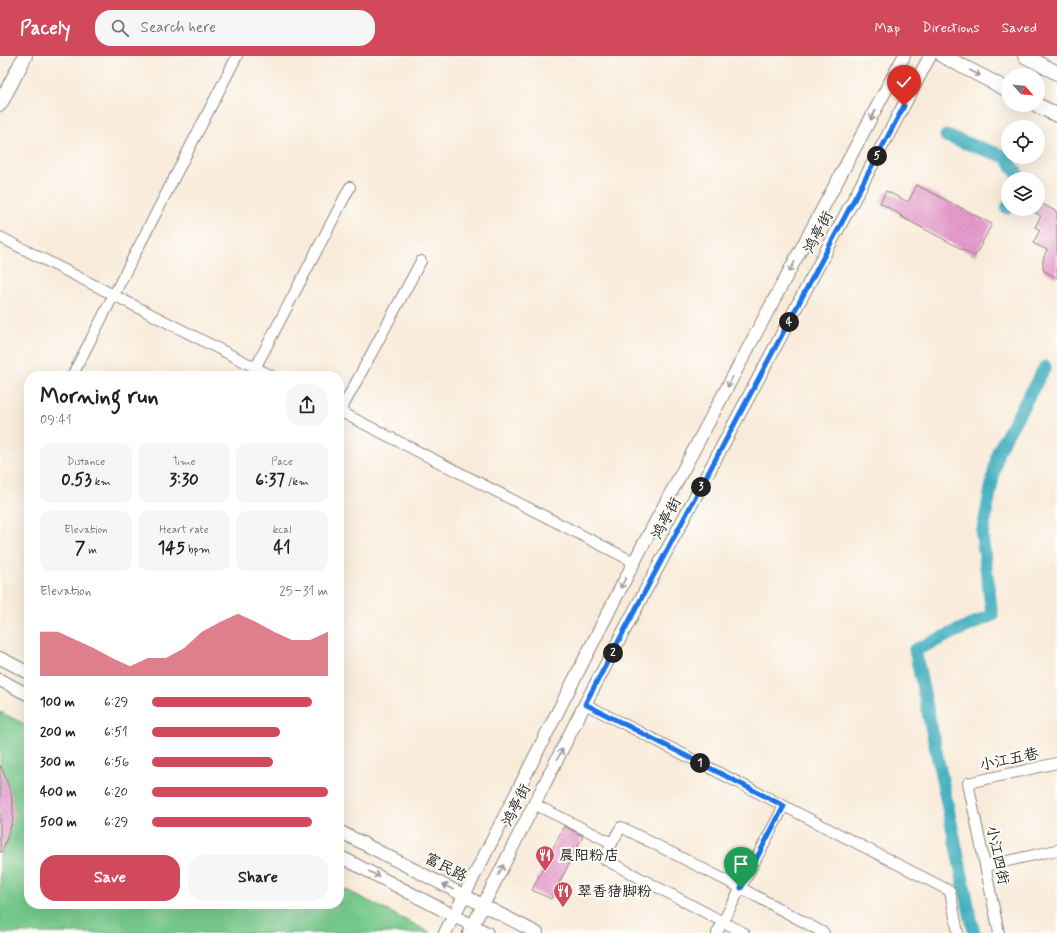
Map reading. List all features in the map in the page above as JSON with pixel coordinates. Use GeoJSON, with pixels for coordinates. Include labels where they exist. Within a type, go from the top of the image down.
{"type":"FeatureCollection","features":[{"type":"Feature","properties":{"kind":"main road"},"geometry":{"type":"LineString","coordinates":[[0,104],[25,56]]}},
{"type":"Feature","properties":{"kind":"main road"},"geometry":{"type":"LineString","coordinates":[[943,56],[1001,86]]}},
{"type":"Feature","properties":{"kind":"main road"},"geometry":{"type":"LineString","coordinates":[[1025,56],[1057,73]]}},
{"type":"Feature","properties":{"kind":"main road"},"geometry":{"type":"LineString","coordinates":[[1045,109],[1057,115]]}},
{"type":"Feature","properties":{"kind":"street"},"geometry":{"type":"LineString","coordinates":[[75,371],[237,56]]}},
{"type":"Feature","properties":{"kind":"street","name":"鸿亭街"},"geometry":{"type":"LineString","coordinates":[[445,933],[634,562],[904,56]]}},
{"type":"Feature","properties":{"kind":"street","name":"鸿亭街"},"geometry":{"type":"LineString","coordinates":[[470,929],[585,704],[930,56]]}},
{"type":"Feature","properties":{"kind":"street"},"geometry":{"type":"LineString","coordinates":[[254,371],[350,187]]}},
{"type":"Feature","properties":{"kind":"street"},"geometry":{"type":"LineString","coordinates":[[0,237],[114,296],[251,371]]}},
{"type":"Feature","properties":{"kind":"street"},"geometry":{"type":"LineString","coordinates":[[344,405],[421,261]]}},
{"type":"Feature","properties":{"kind":"street"},"geometry":{"type":"LineString","coordinates":[[344,414],[634,562]]}},
{"type":"Feature","properties":{"kind":"street"},"geometry":{"type":"LineString","coordinates":[[0,658],[24,670]]}},
{"type":"Feature","properties":{"kind":"street"},"geometry":{"type":"LineString","coordinates":[[0,680],[24,692]]}},
{"type":"Feature","properties":{"kind":"street"},"geometry":{"type":"LineString","coordinates":[[585,704],[950,891],[958,933]]}},
{"type":"Feature","properties":{"kind":"street","name":"小江五巷"},"geometry":{"type":"LineString","coordinates":[[968,783],[1057,763]]}},
{"type":"Feature","properties":{"kind":"street","name":"小江四街"},"geometry":{"type":"LineString","coordinates":[[968,783],[999,933]]}},
{"type":"Feature","properties":{"kind":"street"},"geometry":{"type":"LineString","coordinates":[[534,804],[612,843]]}},
{"type":"Feature","properties":{"kind":"street"},"geometry":{"type":"LineString","coordinates":[[717,933],[784,806]]}},
{"type":"Feature","properties":{"kind":"street"},"geometry":{"type":"LineString","coordinates":[[744,933],[604,859],[621,827],[741,888],[824,933]]}},
{"type":"Feature","properties":{"kind":"street","name":"富民路"},"geometry":{"type":"LineString","coordinates":[[344,834],[537,933]]}},
{"type":"Feature","properties":{"kind":"street"},"geometry":{"type":"LineString","coordinates":[[985,866],[1057,850]]}},
{"type":"Feature","properties":{"kind":"street"},"geometry":{"type":"LineString","coordinates":[[344,859],[453,916],[470,929],[487,933]]}},
{"type":"Feature","properties":{"kind":"green space"},"geometry":{"type":"Polygon","coordinates":[[[0,712],[24,724],[24,909],[344,909],[344,889],[431,933],[0,933],[0,712]]]}},
{"type":"Feature","properties":{"kind":"building"},"geometry":{"type":"Polygon","coordinates":[[[917,185],[992,224],[975,256],[900,216],[901,215],[880,203],[886,191],[908,202],[917,185]]]}},
{"type":"Feature","properties":{"kind":"building"},"geometry":{"type":"Polygon","coordinates":[[[1045,205],[1057,212],[1057,278],[1044,271],[1043,259],[1047,250],[1033,243],[1040,230],[1035,227],[1041,216],[1045,216],[1045,205]]]}},
{"type":"Feature","properties":{"kind":"building"},"geometry":{"type":"Polygon","coordinates":[[[0,766],[11,793],[13,808],[13,820],[2,852],[0,852],[0,766]]]}},
{"type":"Feature","properties":{"kind":"building"},"geometry":{"type":"Polygon","coordinates":[[[564,826],[583,836],[551,899],[532,890],[564,826]]]}},
{"type":"Feature","properties":{"kind":"waterway"},"geometry":{"type":"LineString","coordinates":[[946,136],[1006,157],[1016,172]]}},
{"type":"Feature","properties":{"kind":"waterway"},"geometry":{"type":"LineString","coordinates":[[974,933],[915,650],[992,615],[982,535],[998,451],[1045,367]]}},
{"type":"Feature","properties":{"kind":"place","name":"晨阳粉店"},"geometry":{"type":"Point","coordinates":[545,872]}},
{"type":"Feature","properties":{"kind":"place","name":"翠香猪脚粉"},"geometry":{"type":"Point","coordinates":[563,908]}},
{"type":"Feature","properties":{"kind":"route"},"geometry":{"type":"LineString","coordinates":[[741,888],[784,806],[585,704],[904,106]]}}]}
